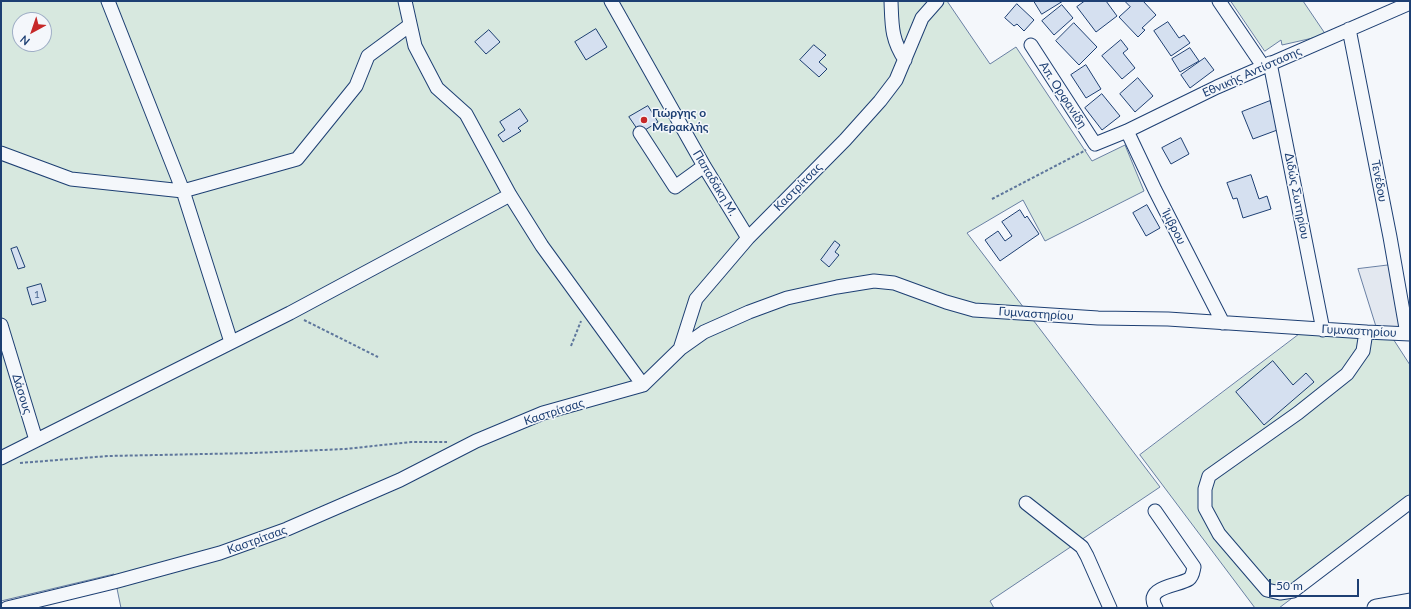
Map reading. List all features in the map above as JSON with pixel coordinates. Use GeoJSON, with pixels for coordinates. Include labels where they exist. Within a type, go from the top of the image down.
{"type":"FeatureCollection","features":[{"type":"Feature","properties":{"kind":"main road"},"geometry":{"type":"LineString","coordinates":[[1376,608],[1410,602]]}},
{"type":"Feature","properties":{"kind":"street"},"geometry":{"type":"LineString","coordinates":[[108,1],[182,191],[231,342]]}},
{"type":"Feature","properties":{"kind":"street"},"geometry":{"type":"LineString","coordinates":[[405,1],[414,46],[437,88],[466,114],[510,195],[542,246],[642,385]]}},
{"type":"Feature","properties":{"kind":"street","name":"Παπαδάκη Μ."},"geometry":{"type":"LineString","coordinates":[[611,1],[704,166],[748,238]]}},
{"type":"Feature","properties":{"kind":"street"},"geometry":{"type":"LineString","coordinates":[[890,1],[893,35],[897,49],[905,60]]}},
{"type":"Feature","properties":{"kind":"street","name":"Καστρίτσας"},"geometry":{"type":"LineString","coordinates":[[7,608],[114,582],[220,553],[316,517],[400,480],[476,441],[542,414],[642,385],[680,349],[696,299],[748,238],[845,140],[880,101],[896,80],[922,18],[937,1]]}},
{"type":"Feature","properties":{"kind":"street","name":"Διδώς Σωτηρίου"},"geometry":{"type":"LineString","coordinates":[[1219,1],[1267,64],[1323,330]]}},
{"type":"Feature","properties":{"kind":"street","name":"Εθνικής Αντίστασης"},"geometry":{"type":"LineString","coordinates":[[1096,144],[1127,131],[1267,64],[1410,3]]}},
{"type":"Feature","properties":{"kind":"street"},"geometry":{"type":"LineString","coordinates":[[1,153],[71,179],[182,191],[297,159],[356,86],[368,56],[410,25]]}},
{"type":"Feature","properties":{"kind":"street","name":"Τενέδου"},"geometry":{"type":"LineString","coordinates":[[1349,29],[1408,334]]}},
{"type":"Feature","properties":{"kind":"street","name":"Απ. Ορφανίδη"},"geometry":{"type":"LineString","coordinates":[[1031,45],[1096,144]]}},
{"type":"Feature","properties":{"kind":"street","name":"Ίμβρου"},"geometry":{"type":"LineString","coordinates":[[1127,131],[1223,323]]}},
{"type":"Feature","properties":{"kind":"street"},"geometry":{"type":"LineString","coordinates":[[640,133],[675,187],[704,166]]}},
{"type":"Feature","properties":{"kind":"street"},"geometry":{"type":"LineString","coordinates":[[1,458],[290,313],[510,195]]}},
{"type":"Feature","properties":{"kind":"street","name":"Γυμναστηρίου"},"geometry":{"type":"LineString","coordinates":[[680,349],[704,332],[749,312],[787,298],[837,287],[874,282],[894,283],[946,302],[974,310],[1090,317],[1168,319],[1323,330],[1408,334]]}},
{"type":"Feature","properties":{"kind":"street","name":"Δάσους"},"geometry":{"type":"LineString","coordinates":[[1,325],[36,440]]}},
{"type":"Feature","properties":{"kind":"street"},"geometry":{"type":"LineString","coordinates":[[1366,332],[1363,350],[1347,374],[1298,413],[1209,476],[1204,489],[1205,508],[1219,534],[1266,590],[1280,593],[1293,590],[1410,502]]}},
{"type":"Feature","properties":{"kind":"street"},"geometry":{"type":"LineString","coordinates":[[1026,503],[1082,547],[1110,608]]}},
{"type":"Feature","properties":{"kind":"street"},"geometry":{"type":"LineString","coordinates":[[1155,510],[1194,567],[1190,578],[1158,590],[1154,597],[1154,604],[1156,608]]}},
{"type":"Feature","properties":{"kind":"path"},"geometry":{"type":"LineString","coordinates":[[992,199],[1096,144]]}},
{"type":"Feature","properties":{"kind":"path"},"geometry":{"type":"LineString","coordinates":[[571,346],[587,308]]}},
{"type":"Feature","properties":{"kind":"path"},"geometry":{"type":"LineString","coordinates":[[290,313],[378,357]]}},
{"type":"Feature","properties":{"kind":"path"},"geometry":{"type":"LineString","coordinates":[[16,463],[108,456],[345,449],[411,442],[447,442]]}},
{"type":"Feature","properties":{"kind":"shaded area"},"geometry":{"type":"Polygon","coordinates":[[[1,1],[947,1],[990,64],[1016,47],[1092,161],[1125,145],[1144,191],[1045,241],[1023,200],[967,233],[1160,487],[990,601],[994,608],[121,608],[114,574],[1,601],[1,1]]]}},
{"type":"Feature","properties":{"kind":"shaded area"},"geometry":{"type":"Polygon","coordinates":[[[1231,1],[1303,1],[1326,35],[1282,45],[1281,40],[1265,51],[1231,1]]]}},
{"type":"Feature","properties":{"kind":"shaded area"},"geometry":{"type":"Polygon","coordinates":[[[1391,265],[1407,334],[1378,333],[1358,269],[1391,265]]]}},
{"type":"Feature","properties":{"kind":"shaded area"},"geometry":{"type":"Polygon","coordinates":[[[1310,326],[1388,331],[1410,365],[1410,509],[1279,608],[1255,608],[1140,455],[1310,326]]]}},
{"type":"Feature","properties":{"kind":"building"},"geometry":{"type":"Polygon","coordinates":[[[1034,1],[1063,1],[1042,14],[1034,1]]]}},
{"type":"Feature","properties":{"kind":"building"},"geometry":{"type":"Polygon","coordinates":[[[1085,1],[1106,1],[1117,16],[1096,32],[1077,7],[1085,1]]]}},
{"type":"Feature","properties":{"kind":"building"},"geometry":{"type":"Polygon","coordinates":[[[1125,1],[1143,1],[1156,15],[1142,28],[1145,30],[1138,37],[1119,17],[1130,7],[1125,1]]]}},
{"type":"Feature","properties":{"kind":"building"},"geometry":{"type":"Polygon","coordinates":[[[1017,4],[1034,20],[1024,31],[1017,24],[1014,26],[1005,18],[1017,4]]]}},
{"type":"Feature","properties":{"kind":"building"},"geometry":{"type":"Polygon","coordinates":[[[1062,5],[1073,18],[1054,35],[1042,21],[1062,5]]]}},
{"type":"Feature","properties":{"kind":"building"},"geometry":{"type":"Polygon","coordinates":[[[1168,22],[1179,38],[1184,35],[1190,43],[1171,56],[1154,31],[1168,22]]]}},
{"type":"Feature","properties":{"kind":"building"},"geometry":{"type":"Polygon","coordinates":[[[1074,23],[1097,47],[1079,65],[1056,41],[1074,23]]]}},
{"type":"Feature","properties":{"kind":"building"},"geometry":{"type":"Polygon","coordinates":[[[596,29],[607,47],[586,60],[575,42],[596,29]]]}},
{"type":"Feature","properties":{"kind":"building"},"geometry":{"type":"Polygon","coordinates":[[[489,30],[500,42],[486,54],[475,42],[489,30]]]}},
{"type":"Feature","properties":{"kind":"building"},"geometry":{"type":"Polygon","coordinates":[[[1121,40],[1128,49],[1123,53],[1135,68],[1122,79],[1102,56],[1121,40]]]}},
{"type":"Feature","properties":{"kind":"building"},"geometry":{"type":"Polygon","coordinates":[[[814,45],[826,55],[819,62],[827,69],[819,77],[800,60],[814,45]]]}},
{"type":"Feature","properties":{"kind":"building"},"geometry":{"type":"Polygon","coordinates":[[[1190,48],[1199,61],[1180,72],[1172,59],[1190,48]]]}},
{"type":"Feature","properties":{"kind":"building"},"geometry":{"type":"Polygon","coordinates":[[[1205,58],[1214,70],[1190,88],[1181,75],[1205,58]]]}},
{"type":"Feature","properties":{"kind":"building"},"geometry":{"type":"Polygon","coordinates":[[[1086,65],[1101,89],[1086,98],[1071,75],[1086,65]]]}},
{"type":"Feature","properties":{"kind":"building"},"geometry":{"type":"Polygon","coordinates":[[[1138,78],[1153,96],[1135,112],[1120,94],[1138,78]]]}},
{"type":"Feature","properties":{"kind":"building"},"geometry":{"type":"Polygon","coordinates":[[[1102,94],[1120,116],[1102,130],[1085,108],[1102,94]]]}},
{"type":"Feature","properties":{"kind":"building"},"geometry":{"type":"Polygon","coordinates":[[[1270,101],[1280,129],[1253,139],[1242,112],[1270,101]]]}},
{"type":"Feature","properties":{"kind":"building","name":"Γιώργης ο Μερακλής"},"geometry":{"type":"Polygon","coordinates":[[[648,106],[658,122],[640,133],[629,117],[648,106]]]}},
{"type":"Feature","properties":{"kind":"building"},"geometry":{"type":"Polygon","coordinates":[[[520,109],[528,121],[518,128],[521,131],[503,142],[498,135],[505,130],[500,122],[520,109]]]}},
{"type":"Feature","properties":{"kind":"building"},"geometry":{"type":"Polygon","coordinates":[[[1181,138],[1189,154],[1171,164],[1162,148],[1181,138]]]}},
{"type":"Feature","properties":{"kind":"building"},"geometry":{"type":"Polygon","coordinates":[[[1251,175],[1259,199],[1267,196],[1271,209],[1243,218],[1237,198],[1233,199],[1227,183],[1251,175]]]}},
{"type":"Feature","properties":{"kind":"building"},"geometry":{"type":"Polygon","coordinates":[[[1147,205],[1160,228],[1146,236],[1133,213],[1147,205]]]}},
{"type":"Feature","properties":{"kind":"building"},"geometry":{"type":"Polygon","coordinates":[[[1020,210],[1025,218],[1027,216],[1039,234],[1000,261],[985,240],[998,231],[1005,241],[1012,236],[1002,222],[1020,210]]]}},
{"type":"Feature","properties":{"kind":"building"},"geometry":{"type":"Polygon","coordinates":[[[835,241],[840,245],[835,252],[839,255],[829,267],[821,260],[835,241]]]}},
{"type":"Feature","properties":{"kind":"building"},"geometry":{"type":"Polygon","coordinates":[[[17,247],[25,267],[18,269],[11,249],[17,247]]]}},
{"type":"Feature","properties":{"kind":"building"},"geometry":{"type":"Polygon","coordinates":[[[41,284],[46,301],[32,305],[27,288],[41,284]]]}},
{"type":"Feature","properties":{"kind":"building"},"geometry":{"type":"Polygon","coordinates":[[[1273,361],[1293,385],[1306,373],[1314,382],[1264,425],[1236,392],[1273,361]]]}},
{"type":"Feature","properties":{"kind":"place","name":"Γιώργης ο Μερακλής"},"geometry":{"type":"Point","coordinates":[644,120]}}]}
